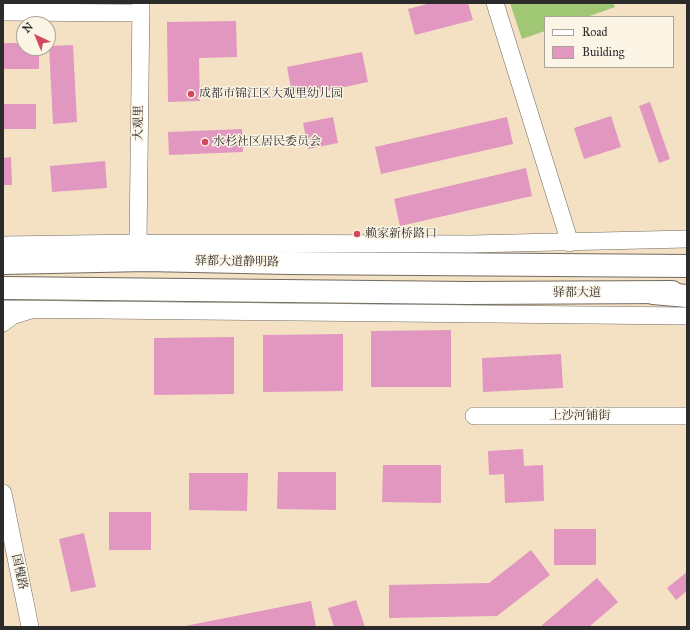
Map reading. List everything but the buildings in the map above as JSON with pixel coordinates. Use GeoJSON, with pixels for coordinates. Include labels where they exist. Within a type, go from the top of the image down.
{"type":"FeatureCollection","features":[{"type":"Feature","properties":{"kind":"main road","name":"驿都大道静明路"},"geometry":{"type":"LineString","coordinates":[[3,262],[146,260],[471,265],[687,266]]}},
{"type":"Feature","properties":{"kind":"main road","name":"驿都大道"},"geometry":{"type":"LineString","coordinates":[[3,288],[468,293],[687,292]]}},
{"type":"Feature","properties":{"kind":"main road"},"geometry":{"type":"LineString","coordinates":[[653,293],[687,296]]}},
{"type":"Feature","properties":{"kind":"street"},"geometry":{"type":"LineString","coordinates":[[495,3],[570,243]]}},
{"type":"Feature","properties":{"kind":"street"},"geometry":{"type":"LineString","coordinates":[[3,12],[141,8]]}},
{"type":"Feature","properties":{"kind":"street","name":"大观里"},"geometry":{"type":"LineString","coordinates":[[138,243],[141,8]]}},
{"type":"Feature","properties":{"kind":"street"},"geometry":{"type":"LineString","coordinates":[[3,245],[138,243],[570,243],[687,239]]}},
{"type":"Feature","properties":{"kind":"street"},"geometry":{"type":"LineString","coordinates":[[3,308],[687,316]]}},
{"type":"Feature","properties":{"kind":"street"},"geometry":{"type":"LineString","coordinates":[[3,323],[12,316],[35,308]]}},
{"type":"Feature","properties":{"kind":"street","name":"上沙河铺街"},"geometry":{"type":"LineString","coordinates":[[474,416],[687,416]]}},
{"type":"Feature","properties":{"kind":"street","name":"国槐路"},"geometry":{"type":"LineString","coordinates":[[3,493],[30,627]]}},
{"type":"Feature","properties":{"kind":"green space"},"geometry":{"type":"Polygon","coordinates":[[[510,3],[613,3],[615,7],[590,16],[544,16],[544,31],[522,39],[510,3]]]}},
{"type":"Feature","properties":{"kind":"place","name":"成都市锦江区大观里幼儿园"},"geometry":{"type":"Point","coordinates":[191,94]}},
{"type":"Feature","properties":{"kind":"place","name":"水杉社区居民委员会"},"geometry":{"type":"Point","coordinates":[205,142]}},
{"type":"Feature","properties":{"kind":"place","name":"赖家新桥路口"},"geometry":{"type":"Point","coordinates":[357,234]}}]}
